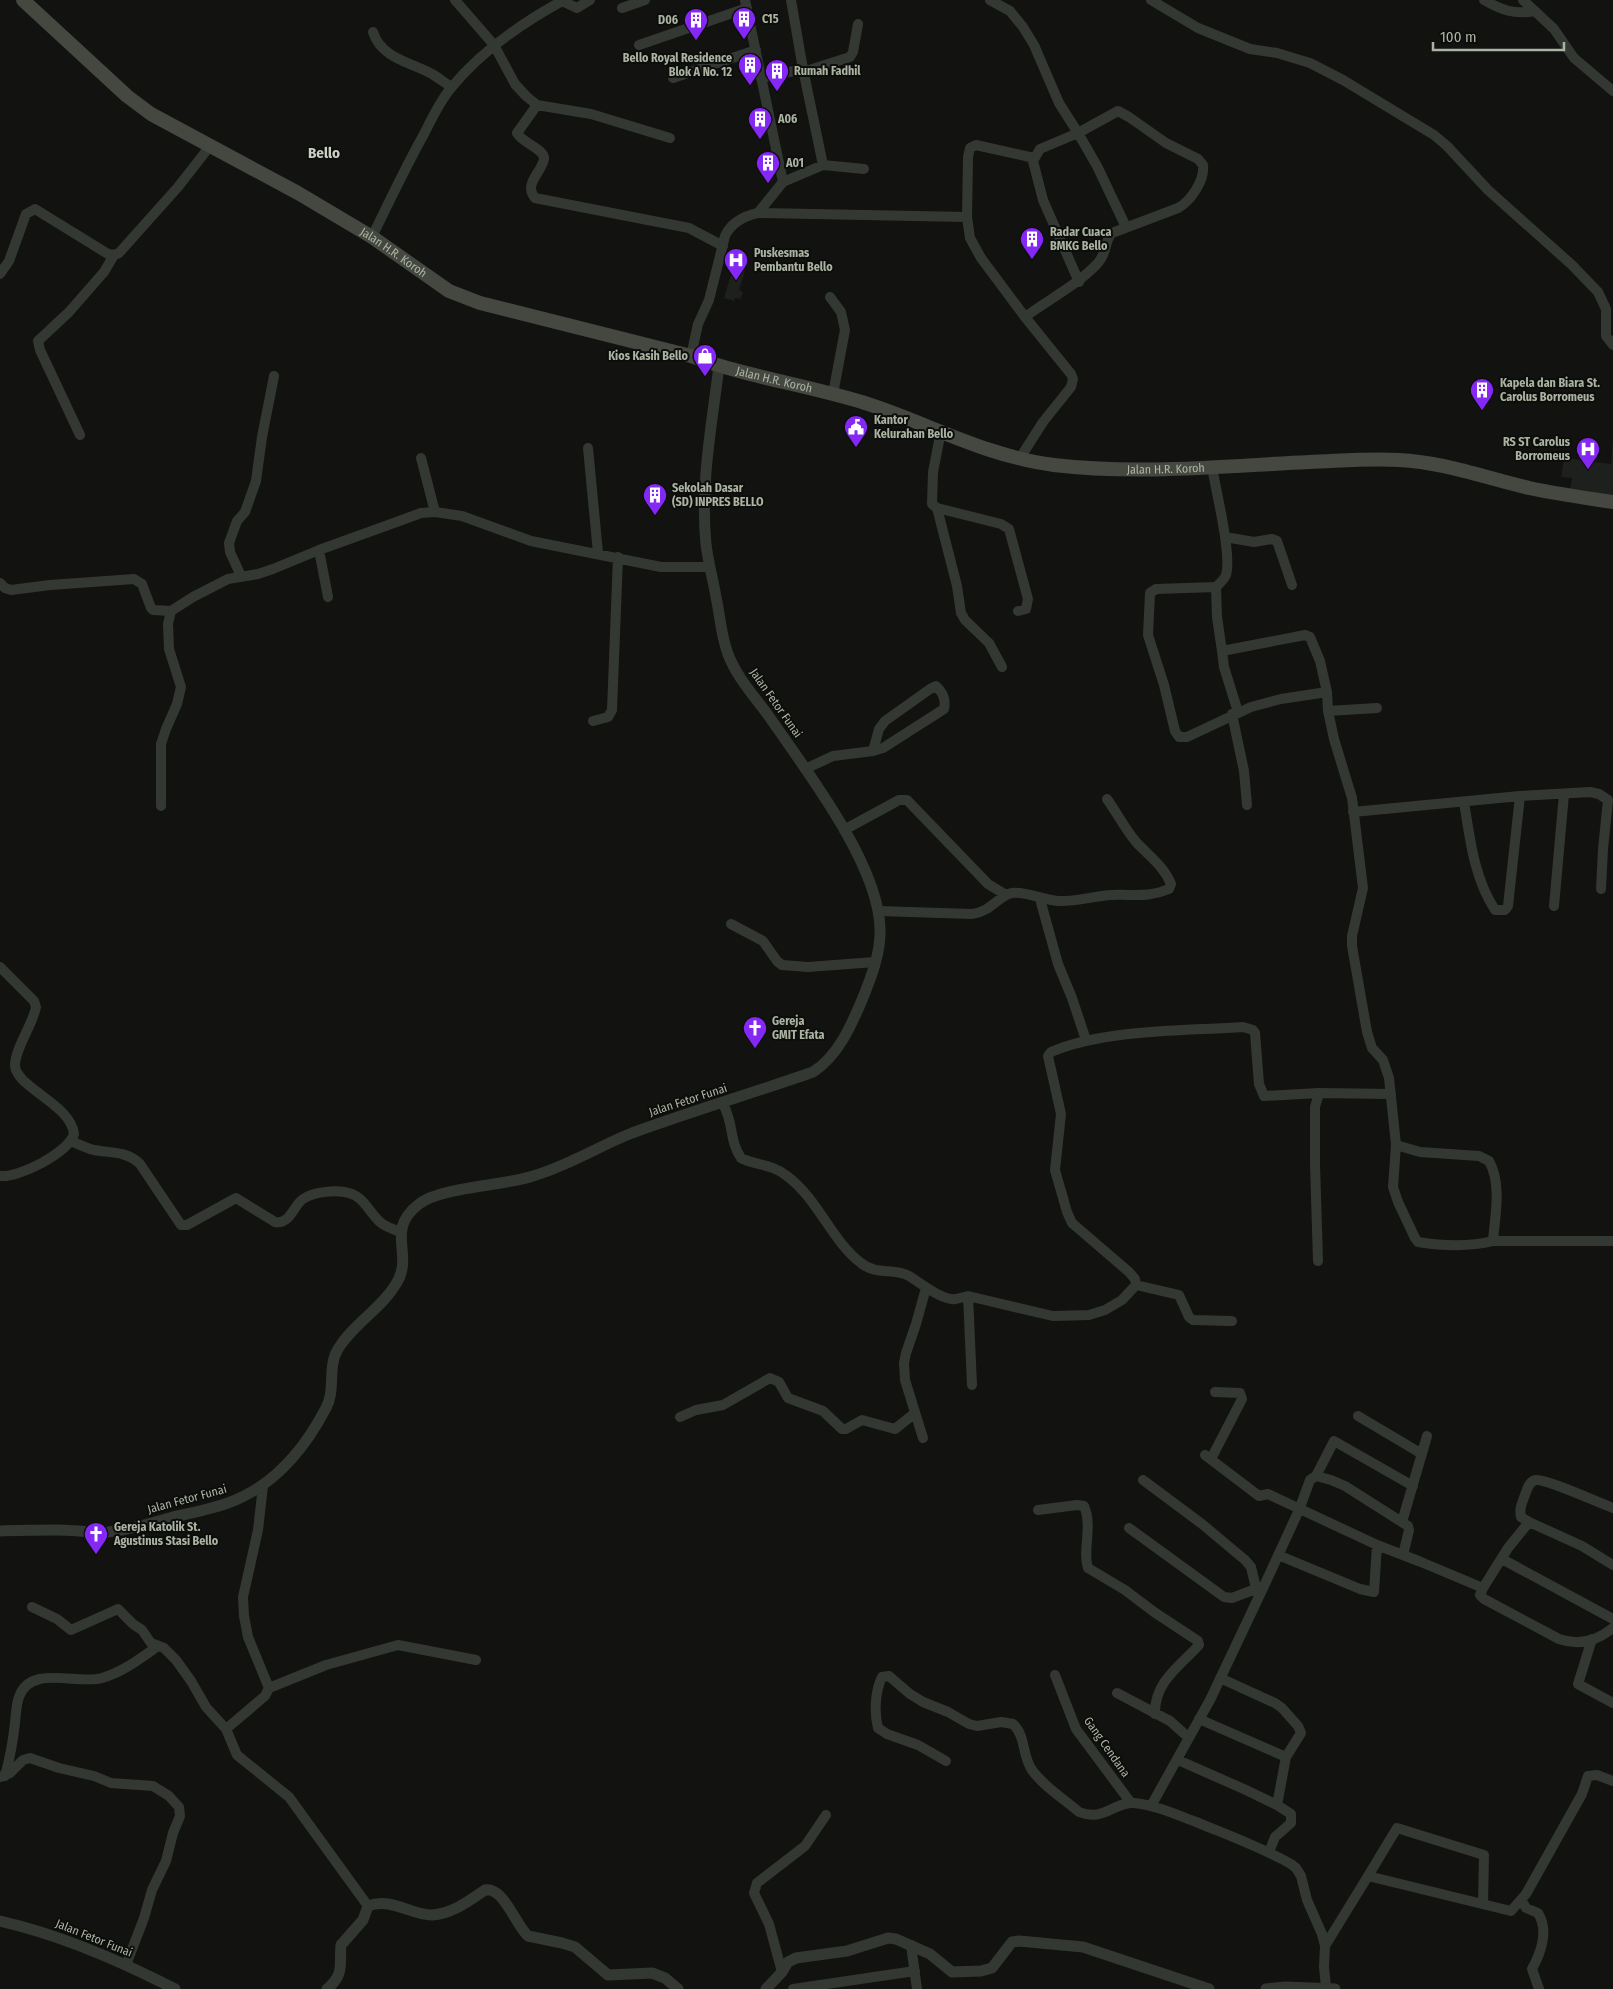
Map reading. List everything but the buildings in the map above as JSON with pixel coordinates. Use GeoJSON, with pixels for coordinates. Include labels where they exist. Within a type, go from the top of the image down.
{"type":"FeatureCollection","features":[{"type":"Feature","properties":{"kind":"main road","name":"Jalan H.R. Koroh"},"geometry":{"type":"LineString","coordinates":[[23,0],[127,96],[158,118],[298,193],[372,237],[449,291],[466,298],[691,356],[720,366],[833,394],[909,418],[1020,458],[1053,465],[1094,468],[1212,467],[1368,459],[1400,460],[1439,466],[1530,488],[1613,502]]}},
{"type":"Feature","properties":{"kind":"street"},"geometry":{"type":"LineString","coordinates":[[455,0],[494,45],[515,84],[537,105],[591,114],[670,138]]}},
{"type":"Feature","properties":{"kind":"street"},"geometry":{"type":"LineString","coordinates":[[372,237],[416,148],[451,87],[494,45],[562,0],[577,8],[590,0]]}},
{"type":"Feature","properties":{"kind":"street"},"geometry":{"type":"LineString","coordinates":[[622,8],[645,0]]}},
{"type":"Feature","properties":{"kind":"street"},"geometry":{"type":"LineString","coordinates":[[791,0],[803,71],[823,165]]}},
{"type":"Feature","properties":{"kind":"street"},"geometry":{"type":"LineString","coordinates":[[990,0],[1010,11],[1034,44],[1059,103],[1097,166],[1126,227]]}},
{"type":"Feature","properties":{"kind":"street"},"geometry":{"type":"LineString","coordinates":[[1151,0],[1198,28],[1250,49],[1277,53],[1310,63],[1343,80],[1434,135],[1447,146],[1488,190],[1572,265],[1598,292],[1606,309],[1606,336],[1613,345]]}},
{"type":"Feature","properties":{"kind":"street"},"geometry":{"type":"LineString","coordinates":[[1484,0],[1498,8],[1520,14],[1534,11]]}},
{"type":"Feature","properties":{"kind":"street"},"geometry":{"type":"LineString","coordinates":[[1523,0],[1554,29],[1574,58],[1613,91]]}},
{"type":"Feature","properties":{"kind":"street"},"geometry":{"type":"LineString","coordinates":[[639,44],[746,4],[784,182]]}},
{"type":"Feature","properties":{"kind":"street"},"geometry":{"type":"LineString","coordinates":[[761,78],[803,71],[850,57],[853,52],[858,24]]}},
{"type":"Feature","properties":{"kind":"street"},"geometry":{"type":"LineString","coordinates":[[373,32],[378,43],[387,52],[431,74],[451,87]]}},
{"type":"Feature","properties":{"kind":"street"},"geometry":{"type":"LineString","coordinates":[[673,78],[756,50]]}},
{"type":"Feature","properties":{"kind":"street"},"geometry":{"type":"LineString","coordinates":[[537,105],[517,133],[523,141],[540,150],[544,155],[544,160],[532,182],[531,191],[535,198],[689,228],[722,246]]}},
{"type":"Feature","properties":{"kind":"street"},"geometry":{"type":"LineString","coordinates":[[1025,317],[1079,282],[1098,263],[1106,250],[1110,234],[1186,203],[1203,173],[1203,165],[1198,159],[1166,143],[1119,111],[1078,133],[1040,149],[1034,158],[1043,200],[1079,282]]}},
{"type":"Feature","properties":{"kind":"street"},"geometry":{"type":"LineString","coordinates":[[1020,458],[1043,422],[1071,387],[1073,379],[973,246],[967,229],[968,157],[970,148],[976,145],[1034,158]]}},
{"type":"Feature","properties":{"kind":"street"},"geometry":{"type":"LineString","coordinates":[[0,274],[9,261],[26,214],[35,208],[108,254],[114,255],[123,251],[210,146]]}},
{"type":"Feature","properties":{"kind":"street"},"geometry":{"type":"LineString","coordinates":[[758,213],[784,182],[823,165],[864,169]]}},
{"type":"Feature","properties":{"kind":"street"},"geometry":{"type":"LineString","coordinates":[[691,356],[698,324],[710,300],[725,236],[731,227],[744,217],[758,213],[967,217]]}},
{"type":"Feature","properties":{"kind":"street"},"geometry":{"type":"LineString","coordinates":[[80,435],[40,350],[38,341],[69,312],[104,272],[114,255]]}},
{"type":"Feature","properties":{"kind":"street"},"geometry":{"type":"LineString","coordinates":[[830,297],[841,312],[845,330],[833,394]]}},
{"type":"Feature","properties":{"kind":"street","name":"Jalan Fetor Funai"},"geometry":{"type":"LineString","coordinates":[[0,1531],[58,1530],[100,1532],[129,1529],[227,1504],[263,1486],[282,1470],[293,1457],[326,1409],[332,1390],[333,1361],[343,1341],[384,1301],[402,1274],[404,1260],[400,1232],[408,1215],[425,1200],[533,1176],[567,1164],[590,1151],[634,1133],[813,1072],[826,1062],[842,1042],[858,1011],[875,962],[880,930],[875,894],[844,830],[805,769],[740,676],[728,654],[705,542],[708,450],[720,366]]}},
{"type":"Feature","properties":{"kind":"street"},"geometry":{"type":"LineString","coordinates":[[241,576],[230,552],[229,543],[237,521],[245,512],[256,481],[262,437],[274,376]]}},
{"type":"Feature","properties":{"kind":"street"},"geometry":{"type":"LineString","coordinates":[[941,431],[931,494],[932,504],[937,508],[966,517],[1001,524],[1009,528],[1028,599],[1026,609],[1018,612]]}},
{"type":"Feature","properties":{"kind":"street"},"geometry":{"type":"LineString","coordinates":[[588,448],[598,553]]}},
{"type":"Feature","properties":{"kind":"street"},"geometry":{"type":"LineString","coordinates":[[421,458],[435,512]]}},
{"type":"Feature","properties":{"kind":"street"},"geometry":{"type":"LineString","coordinates":[[1212,467],[1225,537],[1226,573],[1222,582],[1216,587],[1152,590],[1148,602],[1148,635],[1164,685],[1175,731],[1179,737],[1187,737],[1235,713],[1281,699],[1326,692]]}},
{"type":"Feature","properties":{"kind":"street"},"geometry":{"type":"LineString","coordinates":[[937,508],[957,586],[961,613],[965,620],[989,643],[1002,667]]}},
{"type":"Feature","properties":{"kind":"street"},"geometry":{"type":"LineString","coordinates":[[0,583],[5,588],[11,590],[134,579],[142,584],[153,610],[171,611],[224,581],[258,574],[421,513],[435,512],[462,516],[531,541],[661,567],[709,566]]}},
{"type":"Feature","properties":{"kind":"street"},"geometry":{"type":"LineString","coordinates":[[1225,537],[1254,542],[1272,539],[1277,542],[1292,585]]}},
{"type":"Feature","properties":{"kind":"street"},"geometry":{"type":"LineString","coordinates":[[319,550],[328,597]]}},
{"type":"Feature","properties":{"kind":"street"},"geometry":{"type":"LineString","coordinates":[[593,721],[609,716],[613,700],[618,557]]}},
{"type":"Feature","properties":{"kind":"street"},"geometry":{"type":"LineString","coordinates":[[1216,587],[1217,618],[1224,667],[1235,713],[1244,771],[1247,806]]}},
{"type":"Feature","properties":{"kind":"street"},"geometry":{"type":"LineString","coordinates":[[161,806],[161,744],[181,690],[169,649],[168,624],[171,611]]}},
{"type":"Feature","properties":{"kind":"street"},"geometry":{"type":"LineString","coordinates":[[1222,651],[1308,636],[1314,643],[1320,661],[1334,740],[1350,790],[1362,870],[1363,888],[1352,936],[1352,946],[1367,1032],[1372,1048],[1384,1063],[1390,1078],[1396,1146],[1393,1186],[1398,1202],[1416,1240],[1456,1245],[1493,1241],[1613,1241]]}},
{"type":"Feature","properties":{"kind":"street"},"geometry":{"type":"LineString","coordinates":[[805,769],[833,756],[873,751],[883,748],[944,709],[944,697],[940,690],[936,686],[930,689],[885,721],[879,729],[873,751]]}},
{"type":"Feature","properties":{"kind":"street"},"geometry":{"type":"LineString","coordinates":[[1328,711],[1377,708]]}},
{"type":"Feature","properties":{"kind":"street"},"geometry":{"type":"LineString","coordinates":[[1601,889],[1608,850],[1608,800],[1613,790]]}},
{"type":"Feature","properties":{"kind":"street"},"geometry":{"type":"LineString","coordinates":[[1353,812],[1520,796],[1590,792],[1599,794],[1608,800]]}},
{"type":"Feature","properties":{"kind":"street"},"geometry":{"type":"LineString","coordinates":[[1554,906],[1564,794]]}},
{"type":"Feature","properties":{"kind":"street"},"geometry":{"type":"LineString","coordinates":[[1464,802],[1475,866],[1486,897],[1495,910],[1500,911],[1505,910],[1508,906],[1520,796]]}},
{"type":"Feature","properties":{"kind":"street"},"geometry":{"type":"LineString","coordinates":[[878,911],[977,914],[1006,895],[1020,893],[1040,898],[1072,901],[1112,895],[1135,896],[1162,892],[1170,888],[1171,884],[1167,876],[1135,841],[1107,799]]}},
{"type":"Feature","properties":{"kind":"street"},"geometry":{"type":"LineString","coordinates":[[844,830],[900,800],[908,800],[988,884],[1006,895]]}},
{"type":"Feature","properties":{"kind":"street"},"geometry":{"type":"LineString","coordinates":[[1040,898],[1058,964],[1086,1040]]}},
{"type":"Feature","properties":{"kind":"street"},"geometry":{"type":"LineString","coordinates":[[732,924],[763,941],[777,962],[782,964],[808,966],[875,962]]}},
{"type":"Feature","properties":{"kind":"street"},"geometry":{"type":"LineString","coordinates":[[0,967],[34,1001],[36,1007],[16,1061],[17,1074],[51,1102],[66,1117],[74,1131],[71,1141],[49,1158],[24,1172],[8,1177],[0,1176]]}},
{"type":"Feature","properties":{"kind":"street"},"geometry":{"type":"LineString","coordinates":[[1136,1286],[1135,1279],[1129,1272],[1070,1220],[1055,1170],[1061,1114],[1048,1056],[1054,1050],[1086,1040],[1142,1034],[1248,1028],[1256,1033],[1259,1084],[1264,1096],[1319,1093],[1391,1094]]}},
{"type":"Feature","properties":{"kind":"street"},"geometry":{"type":"LineString","coordinates":[[1318,1261],[1315,1107],[1319,1093]]}},
{"type":"Feature","properties":{"kind":"street"},"geometry":{"type":"LineString","coordinates":[[723,1104],[730,1115],[734,1147],[741,1158],[775,1168],[788,1177],[804,1192],[855,1257],[866,1266],[884,1272],[901,1272],[926,1288],[955,1299],[968,1296],[1053,1316],[1089,1315],[1105,1310],[1122,1300],[1136,1286]]}},
{"type":"Feature","properties":{"kind":"street"},"geometry":{"type":"LineString","coordinates":[[71,1141],[92,1150],[125,1154],[136,1160],[181,1225],[187,1225],[236,1198],[275,1222],[282,1222],[287,1219],[304,1198],[348,1192],[357,1196],[382,1224],[400,1232]]}},
{"type":"Feature","properties":{"kind":"street"},"geometry":{"type":"LineString","coordinates":[[1396,1146],[1420,1152],[1479,1156],[1489,1161],[1495,1180],[1496,1195],[1493,1241]]}},
{"type":"Feature","properties":{"kind":"street"},"geometry":{"type":"LineString","coordinates":[[1136,1286],[1179,1295],[1189,1317],[1193,1320],[1232,1321]]}},
{"type":"Feature","properties":{"kind":"street"},"geometry":{"type":"LineString","coordinates":[[923,1438],[905,1380],[904,1364],[926,1288]]}},
{"type":"Feature","properties":{"kind":"street"},"geometry":{"type":"LineString","coordinates":[[968,1296],[972,1385]]}},
{"type":"Feature","properties":{"kind":"street"},"geometry":{"type":"LineString","coordinates":[[680,1417],[696,1410],[723,1405],[770,1378],[779,1382],[788,1398],[823,1411],[842,1429],[846,1429],[862,1420],[895,1428],[915,1413]]}},
{"type":"Feature","properties":{"kind":"street"},"geometry":{"type":"LineString","coordinates":[[1215,1392],[1240,1393],[1242,1399],[1208,1457],[1259,1496],[1268,1494],[1377,1545],[1483,1588]]}},
{"type":"Feature","properties":{"kind":"street"},"geometry":{"type":"LineString","coordinates":[[1358,1416],[1422,1454]]}},
{"type":"Feature","properties":{"kind":"street"},"geometry":{"type":"LineString","coordinates":[[1402,1522],[1427,1436]]}},
{"type":"Feature","properties":{"kind":"street"},"geometry":{"type":"LineString","coordinates":[[1151,1806],[1178,1760],[1220,1678],[1260,1587],[1278,1555],[1299,1510],[1310,1480],[1316,1476],[1334,1441],[1412,1486]]}},
{"type":"Feature","properties":{"kind":"street"},"geometry":{"type":"LineString","coordinates":[[1316,1476],[1345,1486],[1408,1526],[1409,1530],[1403,1555]]}},
{"type":"Feature","properties":{"kind":"street"},"geometry":{"type":"LineString","coordinates":[[1143,1480],[1202,1524],[1245,1560],[1251,1567],[1260,1587]]}},
{"type":"Feature","properties":{"kind":"street"},"geometry":{"type":"LineString","coordinates":[[1613,1508],[1554,1484],[1535,1480],[1531,1482],[1526,1490],[1520,1512],[1521,1518],[1582,1546],[1613,1565]]}},
{"type":"Feature","properties":{"kind":"street"},"geometry":{"type":"LineString","coordinates":[[263,1486],[258,1530],[243,1598],[248,1637],[269,1688]]}},
{"type":"Feature","properties":{"kind":"street"},"geometry":{"type":"LineString","coordinates":[[1038,1510],[1077,1505],[1084,1506],[1087,1514],[1088,1568],[1125,1590],[1198,1641],[1199,1645],[1161,1685],[1156,1697],[1155,1714]]}},
{"type":"Feature","properties":{"kind":"street"},"geometry":{"type":"LineString","coordinates":[[1529,1522],[1502,1559],[1480,1595],[1484,1599],[1559,1639],[1571,1643],[1592,1639],[1613,1628]]}},
{"type":"Feature","properties":{"kind":"street"},"geometry":{"type":"LineString","coordinates":[[1129,1528],[1224,1597],[1232,1598],[1260,1587]]}},
{"type":"Feature","properties":{"kind":"street"},"geometry":{"type":"LineString","coordinates":[[1278,1555],[1360,1590],[1374,1592],[1377,1545]]}},
{"type":"Feature","properties":{"kind":"street"},"geometry":{"type":"LineString","coordinates":[[1502,1559],[1613,1619]]}},
{"type":"Feature","properties":{"kind":"street"},"geometry":{"type":"LineString","coordinates":[[32,1607],[57,1619],[71,1630],[118,1609],[142,1630],[151,1644],[164,1648],[176,1660],[206,1707],[226,1730],[237,1755],[289,1797],[368,1906]]}},
{"type":"Feature","properties":{"kind":"street"},"geometry":{"type":"LineString","coordinates":[[1592,1639],[1578,1684],[1613,1703]]}},
{"type":"Feature","properties":{"kind":"street"},"geometry":{"type":"LineString","coordinates":[[226,1730],[265,1696],[269,1688],[326,1665],[398,1645],[476,1660]]}},
{"type":"Feature","properties":{"kind":"street"},"geometry":{"type":"LineString","coordinates":[[3,1776],[11,1753],[18,1698],[25,1686],[41,1679],[103,1678],[137,1661],[158,1646]]}},
{"type":"Feature","properties":{"kind":"street","name":"Gang Cendana"},"geometry":{"type":"LineString","coordinates":[[1055,1675],[1076,1729],[1131,1803]]}},
{"type":"Feature","properties":{"kind":"street"},"geometry":{"type":"LineString","coordinates":[[946,1761],[918,1745],[887,1734],[878,1728],[876,1716],[878,1690],[882,1677],[889,1676],[910,1694],[923,1702],[948,1712],[968,1724],[977,1726],[1000,1722],[1012,1724],[1021,1734],[1031,1770],[1079,1812],[1101,1814],[1131,1803],[1151,1806],[1225,1833],[1269,1852],[1291,1864],[1299,1871],[1307,1900],[1322,1934],[1325,1946],[1324,1978],[1330,1988]]}},
{"type":"Feature","properties":{"kind":"street"},"geometry":{"type":"LineString","coordinates":[[1220,1678],[1275,1702],[1298,1726],[1300,1736],[1286,1757],[1277,1805]]}},
{"type":"Feature","properties":{"kind":"street"},"geometry":{"type":"LineString","coordinates":[[1117,1694],[1170,1721],[1189,1738]]}},
{"type":"Feature","properties":{"kind":"street"},"geometry":{"type":"LineString","coordinates":[[1199,1719],[1286,1757]]}},
{"type":"Feature","properties":{"kind":"street"},"geometry":{"type":"LineString","coordinates":[[3,1776],[23,1760],[30,1758],[59,1768],[94,1776],[118,1785],[153,1786],[169,1796],[179,1807],[180,1816],[173,1833],[166,1862],[152,1890],[126,1965]]}},
{"type":"Feature","properties":{"kind":"street"},"geometry":{"type":"LineString","coordinates":[[1178,1760],[1277,1805],[1291,1814],[1292,1821],[1275,1837],[1269,1852]]}},
{"type":"Feature","properties":{"kind":"street"},"geometry":{"type":"LineString","coordinates":[[1368,1876],[1511,1911],[1522,1900],[1582,1794],[1588,1776],[1596,1775],[1613,1781]]}},
{"type":"Feature","properties":{"kind":"street"},"geometry":{"type":"LineString","coordinates":[[782,1972],[772,1934],[754,1893],[754,1888],[760,1880],[805,1846],[826,1815]]}},
{"type":"Feature","properties":{"kind":"street"},"geometry":{"type":"LineString","coordinates":[[1325,1946],[1396,1828],[1484,1855],[1483,1904]]}},
{"type":"Feature","properties":{"kind":"street"},"geometry":{"type":"LineString","coordinates":[[368,1906],[377,1903],[392,1904],[434,1915],[448,1912],[485,1890],[495,1891],[500,1894],[516,1922],[528,1936],[575,1947],[608,1975],[652,1973],[665,1978],[678,1989]]}},
{"type":"Feature","properties":{"kind":"street"},"geometry":{"type":"LineString","coordinates":[[1522,1900],[1526,1908],[1538,1913],[1543,1923],[1542,1944],[1532,1969],[1539,1989]]}},
{"type":"Feature","properties":{"kind":"street"},"geometry":{"type":"LineString","coordinates":[[327,1989],[338,1977],[341,1970],[341,1946],[346,1937],[363,1920],[368,1906]]}},
{"type":"Feature","properties":{"kind":"street","name":"Jalan Fetor Funai"},"geometry":{"type":"LineString","coordinates":[[0,1920],[56,1936],[126,1965],[175,1989]]}},
{"type":"Feature","properties":{"kind":"street"},"geometry":{"type":"LineString","coordinates":[[766,1989],[782,1972],[788,1962],[796,1958],[846,1951],[888,1938],[912,1945],[930,1954],[948,1970],[958,1973],[992,1968],[1015,1941],[1083,1947],[1209,1989]]}},
{"type":"Feature","properties":{"kind":"street"},"geometry":{"type":"LineString","coordinates":[[912,1945],[917,1989]]}},
{"type":"Feature","properties":{"kind":"street"},"geometry":{"type":"LineString","coordinates":[[793,1989],[915,1971]]}},
{"type":"Feature","properties":{"kind":"street"},"geometry":{"type":"LineString","coordinates":[[1266,1989],[1285,1987],[1330,1988]]}},
{"type":"Feature","properties":{"kind":"shaded area","name":"Puskesmas Pembantu Bello"},"geometry":{"type":"Polygon","coordinates":[[[733,268],[745,271],[739,290],[743,292],[741,299],[735,298],[734,301],[724,298],[733,268]]]}},
{"type":"Feature","properties":{"kind":"shaded area","name":"RS ST Carolus Borromeus"},"geometry":{"type":"Polygon","coordinates":[[[1613,439],[1613,496],[1570,490],[1572,478],[1561,477],[1564,458],[1611,464],[1613,439]]]}},
{"type":"Feature","properties":{"kind":"place","name":"C15"},"geometry":{"type":"Point","coordinates":[744,40]}},
{"type":"Feature","properties":{"kind":"place","name":"D06"},"geometry":{"type":"Point","coordinates":[696,41]}},
{"type":"Feature","properties":{"kind":"place","name":"Bello Royal Residence Blok A No. 12"},"geometry":{"type":"Point","coordinates":[750,86]}},
{"type":"Feature","properties":{"kind":"place","name":"Rumah Fadhil"},"geometry":{"type":"Point","coordinates":[777,92]}},
{"type":"Feature","properties":{"kind":"place","name":"A06"},"geometry":{"type":"Point","coordinates":[760,140]}},
{"type":"Feature","properties":{"kind":"place","name":"A01"},"geometry":{"type":"Point","coordinates":[768,184]}},
{"type":"Feature","properties":{"kind":"place","name":"Radar Cuaca BMKG Bello"},"geometry":{"type":"Point","coordinates":[1032,260]}},
{"type":"Feature","properties":{"kind":"place","name":"Puskesmas Pembantu Bello"},"geometry":{"type":"Point","coordinates":[736,281]}},
{"type":"Feature","properties":{"kind":"place","name":"Kios Kasih Bello"},"geometry":{"type":"Point","coordinates":[705,377]}},
{"type":"Feature","properties":{"kind":"place","name":"Kapela dan Biara St. Carolus Borromeus"},"geometry":{"type":"Point","coordinates":[1482,411]}},
{"type":"Feature","properties":{"kind":"place","name":"Kantor Kelurahan Bello"},"geometry":{"type":"Point","coordinates":[856,448]}},
{"type":"Feature","properties":{"kind":"place","name":"RS ST Carolus Borromeus"},"geometry":{"type":"Point","coordinates":[1588,470]}},
{"type":"Feature","properties":{"kind":"place","name":"Sekolah Dasar (SD) INPRES BELLO"},"geometry":{"type":"Point","coordinates":[655,516]}},
{"type":"Feature","properties":{"kind":"place","name":"Gereja GMIT Efata"},"geometry":{"type":"Point","coordinates":[755,1049]}},
{"type":"Feature","properties":{"kind":"place","name":"Gereja Katolik St. Agustinus Stasi Bello"},"geometry":{"type":"Point","coordinates":[96,1555]}},
{"type":"Feature","properties":{"kind":"district","name":"Bello"},"geometry":{"type":"Point","coordinates":[324,153]}}]}
